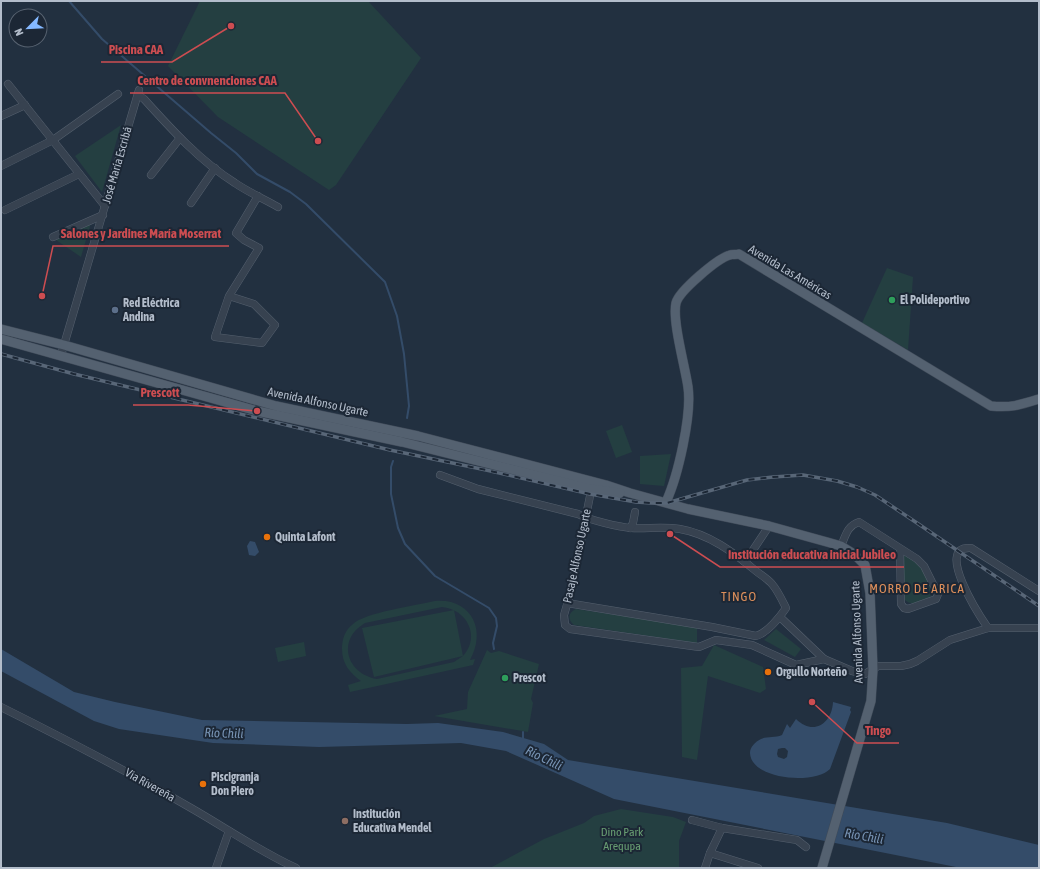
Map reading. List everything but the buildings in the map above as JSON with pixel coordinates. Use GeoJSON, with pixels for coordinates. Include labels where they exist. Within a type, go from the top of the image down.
{"type":"FeatureCollection","features":[{"type":"Feature","properties":{"kind":"main road","name":"Avenida Las Américas"},"geometry":{"type":"LineString","coordinates":[[666,502],[675,478],[688,418],[688,388],[676,319],[676,302],[686,287],[720,260],[729,255],[739,254],[991,406],[1007,407],[1037,402]]}},
{"type":"Feature","properties":{"kind":"main road","name":"Avenida Alfonso Ugarte"},"geometry":{"type":"LineString","coordinates":[[1,329],[64,345],[276,406],[395,430],[592,485]]}},
{"type":"Feature","properties":{"kind":"main road","name":"Avenida Alfonso Ugarte"},"geometry":{"type":"LineString","coordinates":[[1,339],[257,411],[630,493],[688,509],[769,526],[841,546],[854,554],[865,564],[870,593],[873,669],[870,701],[822,868]]}},
{"type":"Feature","properties":{"kind":"street"},"geometry":{"type":"LineString","coordinates":[[8,84],[105,206]]}},
{"type":"Feature","properties":{"kind":"street","name":"José María Escribá"},"geometry":{"type":"LineString","coordinates":[[61,355],[139,92],[180,138]]}},
{"type":"Feature","properties":{"kind":"street"},"geometry":{"type":"LineString","coordinates":[[1,166],[53,140],[118,94]]}},
{"type":"Feature","properties":{"kind":"street"},"geometry":{"type":"LineString","coordinates":[[1,116],[25,105]]}},
{"type":"Feature","properties":{"kind":"street"},"geometry":{"type":"LineString","coordinates":[[151,175],[180,138],[235,184],[278,207]]}},
{"type":"Feature","properties":{"kind":"street"},"geometry":{"type":"LineString","coordinates":[[191,203],[215,168]]}},
{"type":"Feature","properties":{"kind":"street"},"geometry":{"type":"LineString","coordinates":[[5,210],[79,174]]}},
{"type":"Feature","properties":{"kind":"street"},"geometry":{"type":"LineString","coordinates":[[229,296],[254,304],[275,326],[262,343],[215,337],[229,296],[259,248],[244,240],[236,233],[258,196]]}},
{"type":"Feature","properties":{"kind":"street"},"geometry":{"type":"LineString","coordinates":[[53,237],[103,215]]}},
{"type":"Feature","properties":{"kind":"street"},"geometry":{"type":"LineString","coordinates":[[440,474],[478,489],[578,514],[585,518],[630,528],[649,527],[680,529],[701,535],[718,542],[772,584],[781,596],[786,608],[780,617],[761,634],[756,636],[712,626],[567,603]]}},
{"type":"Feature","properties":{"kind":"street","name":"Pasaje Alfonso Ugarte"},"geometry":{"type":"LineString","coordinates":[[592,485],[571,591],[564,615],[565,625],[570,629],[581,633],[699,647],[712,641]]}},
{"type":"Feature","properties":{"kind":"street"},"geometry":{"type":"LineString","coordinates":[[630,528],[633,523],[635,512]]}},
{"type":"Feature","properties":{"kind":"street"},"geometry":{"type":"LineString","coordinates":[[841,546],[852,524],[859,522],[917,559],[924,566],[938,594],[936,599],[908,609],[904,608],[901,604],[900,549]]}},
{"type":"Feature","properties":{"kind":"street"},"geometry":{"type":"LineString","coordinates":[[745,562],[769,526]]}},
{"type":"Feature","properties":{"kind":"street"},"geometry":{"type":"LineString","coordinates":[[988,628],[971,602],[964,589],[960,576],[956,559],[959,552],[964,548],[971,548],[1039,590]]}},
{"type":"Feature","properties":{"kind":"street"},"geometry":{"type":"LineString","coordinates":[[780,617],[824,659],[852,671],[865,674],[878,666],[901,666],[910,664],[950,640],[988,628],[1039,628]]}},
{"type":"Feature","properties":{"kind":"street"},"geometry":{"type":"LineString","coordinates":[[712,626],[712,641],[716,640],[752,645],[796,665],[824,659]]}},
{"type":"Feature","properties":{"kind":"street"},"geometry":{"type":"LineString","coordinates":[[752,645],[756,636]]}},
{"type":"Feature","properties":{"kind":"street","name":"Via Rivereña"},"geometry":{"type":"LineString","coordinates":[[1,707],[81,747],[191,808],[272,857],[296,868]]}},
{"type":"Feature","properties":{"kind":"street"},"geometry":{"type":"LineString","coordinates":[[692,820],[722,828],[797,840],[806,847]]}},
{"type":"Feature","properties":{"kind":"street"},"geometry":{"type":"LineString","coordinates":[[705,868],[710,853],[722,828]]}},
{"type":"Feature","properties":{"kind":"street"},"geometry":{"type":"LineString","coordinates":[[216,868],[229,831]]}},
{"type":"Feature","properties":{"kind":"street"},"geometry":{"type":"LineString","coordinates":[[710,853],[758,868]]}},
{"type":"Feature","properties":{"kind":"green space"},"geometry":{"type":"Polygon","coordinates":[[[200,1],[368,1],[421,58],[336,185],[329,190],[218,117],[168,66],[200,1]]]}},
{"type":"Feature","properties":{"kind":"green space"},"geometry":{"type":"Polygon","coordinates":[[[121,125],[102,192],[75,156],[121,125]]]}},
{"type":"Feature","properties":{"kind":"green space"},"geometry":{"type":"Polygon","coordinates":[[[91,223],[81,257],[56,240],[91,223]]]}},
{"type":"Feature","properties":{"kind":"green space","name":"El Polideportivo"},"geometry":{"type":"Polygon","coordinates":[[[887,268],[913,277],[908,350],[862,323],[887,268]]]}},
{"type":"Feature","properties":{"kind":"green space"},"geometry":{"type":"Polygon","coordinates":[[[622,425],[632,452],[616,458],[606,431],[622,425]]]}},
{"type":"Feature","properties":{"kind":"green space"},"geometry":{"type":"Polygon","coordinates":[[[671,454],[664,486],[640,484],[640,456],[671,454]]]}},
{"type":"Feature","properties":{"kind":"green space"},"geometry":{"type":"Polygon","coordinates":[[[903,556],[906,556],[921,566],[932,590],[930,598],[914,603],[905,600],[903,556]]]}},
{"type":"Feature","properties":{"kind":"green space"},"geometry":{"type":"Polygon","coordinates":[[[435,601],[448,601],[458,605],[466,610],[472,618],[476,627],[477,638],[475,649],[470,660],[475,659],[473,665],[350,692],[348,685],[361,681],[347,668],[343,659],[342,649],[344,635],[348,629],[359,620],[368,616],[435,601]],[[442,607],[365,623],[356,630],[350,638],[348,647],[352,664],[358,671],[377,679],[454,662],[463,656],[468,649],[471,641],[471,633],[469,625],[464,618],[454,610],[442,607]]]}},
{"type":"Feature","properties":{"kind":"green space"},"geometry":{"type":"Polygon","coordinates":[[[576,609],[697,627],[697,643],[574,625],[570,621],[569,616],[571,612],[576,609]]]}},
{"type":"Feature","properties":{"kind":"green space"},"geometry":{"type":"Polygon","coordinates":[[[453,610],[463,656],[374,677],[362,628],[453,610]]]}},
{"type":"Feature","properties":{"kind":"green space"},"geometry":{"type":"Polygon","coordinates":[[[776,629],[801,649],[795,657],[764,640],[776,629]]]}},
{"type":"Feature","properties":{"kind":"green space"},"geometry":{"type":"Polygon","coordinates":[[[304,642],[306,656],[278,662],[275,648],[304,642]]]}},
{"type":"Feature","properties":{"kind":"green space"},"geometry":{"type":"Polygon","coordinates":[[[714,645],[763,667],[766,689],[760,693],[708,676],[697,760],[682,757],[681,668],[702,666],[714,645]]]}},
{"type":"Feature","properties":{"kind":"green space","name":"Prescot"},"geometry":{"type":"Polygon","coordinates":[[[487,650],[491,653],[499,651],[539,664],[531,699],[533,703],[528,732],[434,716],[467,709],[468,692],[487,650]]]}},
{"type":"Feature","properties":{"kind":"green space","name":"Dino Park Arequpa"},"geometry":{"type":"Polygon","coordinates":[[[621,809],[673,817],[686,822],[679,841],[679,868],[490,868],[544,839],[584,823],[594,816],[621,809]]]}},
{"type":"Feature","properties":{"kind":"water"},"geometry":{"type":"Polygon","coordinates":[[[250,541],[255,542],[259,552],[255,556],[249,555],[247,546],[250,541]]]}},
{"type":"Feature","properties":{"kind":"water","name":"Río Chili"},"geometry":{"type":"Polygon","coordinates":[[[1,649],[74,692],[115,702],[202,720],[407,724],[438,723],[503,732],[544,744],[568,760],[947,823],[1039,845],[1039,868],[961,868],[614,799],[506,751],[461,743],[319,747],[213,743],[119,729],[94,721],[1,671],[1,649]]]}},
{"type":"Feature","properties":{"kind":"water"},"geometry":{"type":"Polygon","coordinates":[[[833,702],[851,707],[851,712],[830,769],[822,774],[811,777],[785,777],[772,774],[761,769],[753,762],[750,751],[753,745],[759,740],[782,735],[787,724],[790,728],[796,719],[809,727],[820,725],[825,722],[832,710],[833,702]],[[785,748],[778,749],[778,757],[784,759],[787,757],[788,751],[785,748]]]}},
{"type":"Feature","properties":{"kind":"waterway"},"geometry":{"type":"LineString","coordinates":[[69,1],[102,39],[236,153],[257,174],[290,192],[306,204],[385,282],[397,316],[404,354],[409,406],[407,418]]}},
{"type":"Feature","properties":{"kind":"waterway"},"geometry":{"type":"LineString","coordinates":[[393,461],[391,467],[391,494],[398,528],[405,544],[435,576],[489,608],[496,618],[497,626],[493,643],[494,649]]}},
{"type":"Feature","properties":{"kind":"waterway"},"geometry":{"type":"LineString","coordinates":[[523,732],[523,739]]}},
{"type":"Feature","properties":{"kind":"railway"},"geometry":{"type":"LineString","coordinates":[[1,354],[74,374],[390,450],[590,494],[636,502],[667,503],[747,480],[773,477],[803,475],[837,481],[857,487],[875,495],[1039,606]]}},
{"type":"Feature","properties":{"kind":"place","name":"Piscina CAA"},"geometry":{"type":"Point","coordinates":[231,26]}},
{"type":"Feature","properties":{"kind":"place","name":"Centro de convnenciones CAA"},"geometry":{"type":"Point","coordinates":[318,141]}},
{"type":"Feature","properties":{"kind":"place","name":"Salones y Jardines María Moserrat"},"geometry":{"type":"Point","coordinates":[42,296]}},
{"type":"Feature","properties":{"kind":"place","name":"El Polideportivo"},"geometry":{"type":"Point","coordinates":[892,300]}},
{"type":"Feature","properties":{"kind":"place","name":"Red Eléctrica Andina"},"geometry":{"type":"Point","coordinates":[115,310]}},
{"type":"Feature","properties":{"kind":"place","name":"Prescott"},"geometry":{"type":"Point","coordinates":[257,411]}},
{"type":"Feature","properties":{"kind":"place","name":"Institución educativa inicial Jubileo"},"geometry":{"type":"Point","coordinates":[670,534]}},
{"type":"Feature","properties":{"kind":"place","name":"Quinta Lafont"},"geometry":{"type":"Point","coordinates":[267,537]}},
{"type":"Feature","properties":{"kind":"place","name":"Orgullo Norteño"},"geometry":{"type":"Point","coordinates":[768,672]}},
{"type":"Feature","properties":{"kind":"place","name":"Prescot"},"geometry":{"type":"Point","coordinates":[505,678]}},
{"type":"Feature","properties":{"kind":"place","name":"Tingo"},"geometry":{"type":"Point","coordinates":[812,702]}},
{"type":"Feature","properties":{"kind":"place","name":"Piscigranja Don Piero"},"geometry":{"type":"Point","coordinates":[203,784]}},
{"type":"Feature","properties":{"kind":"place","name":"Institución Educativa Mendel"},"geometry":{"type":"Point","coordinates":[345,821]}},
{"type":"Feature","properties":{"kind":"district","name":"MORRO DE ARICA"},"geometry":{"type":"Point","coordinates":[917,588]}},
{"type":"Feature","properties":{"kind":"district","name":"TINGO"},"geometry":{"type":"Point","coordinates":[739,596]}}]}
